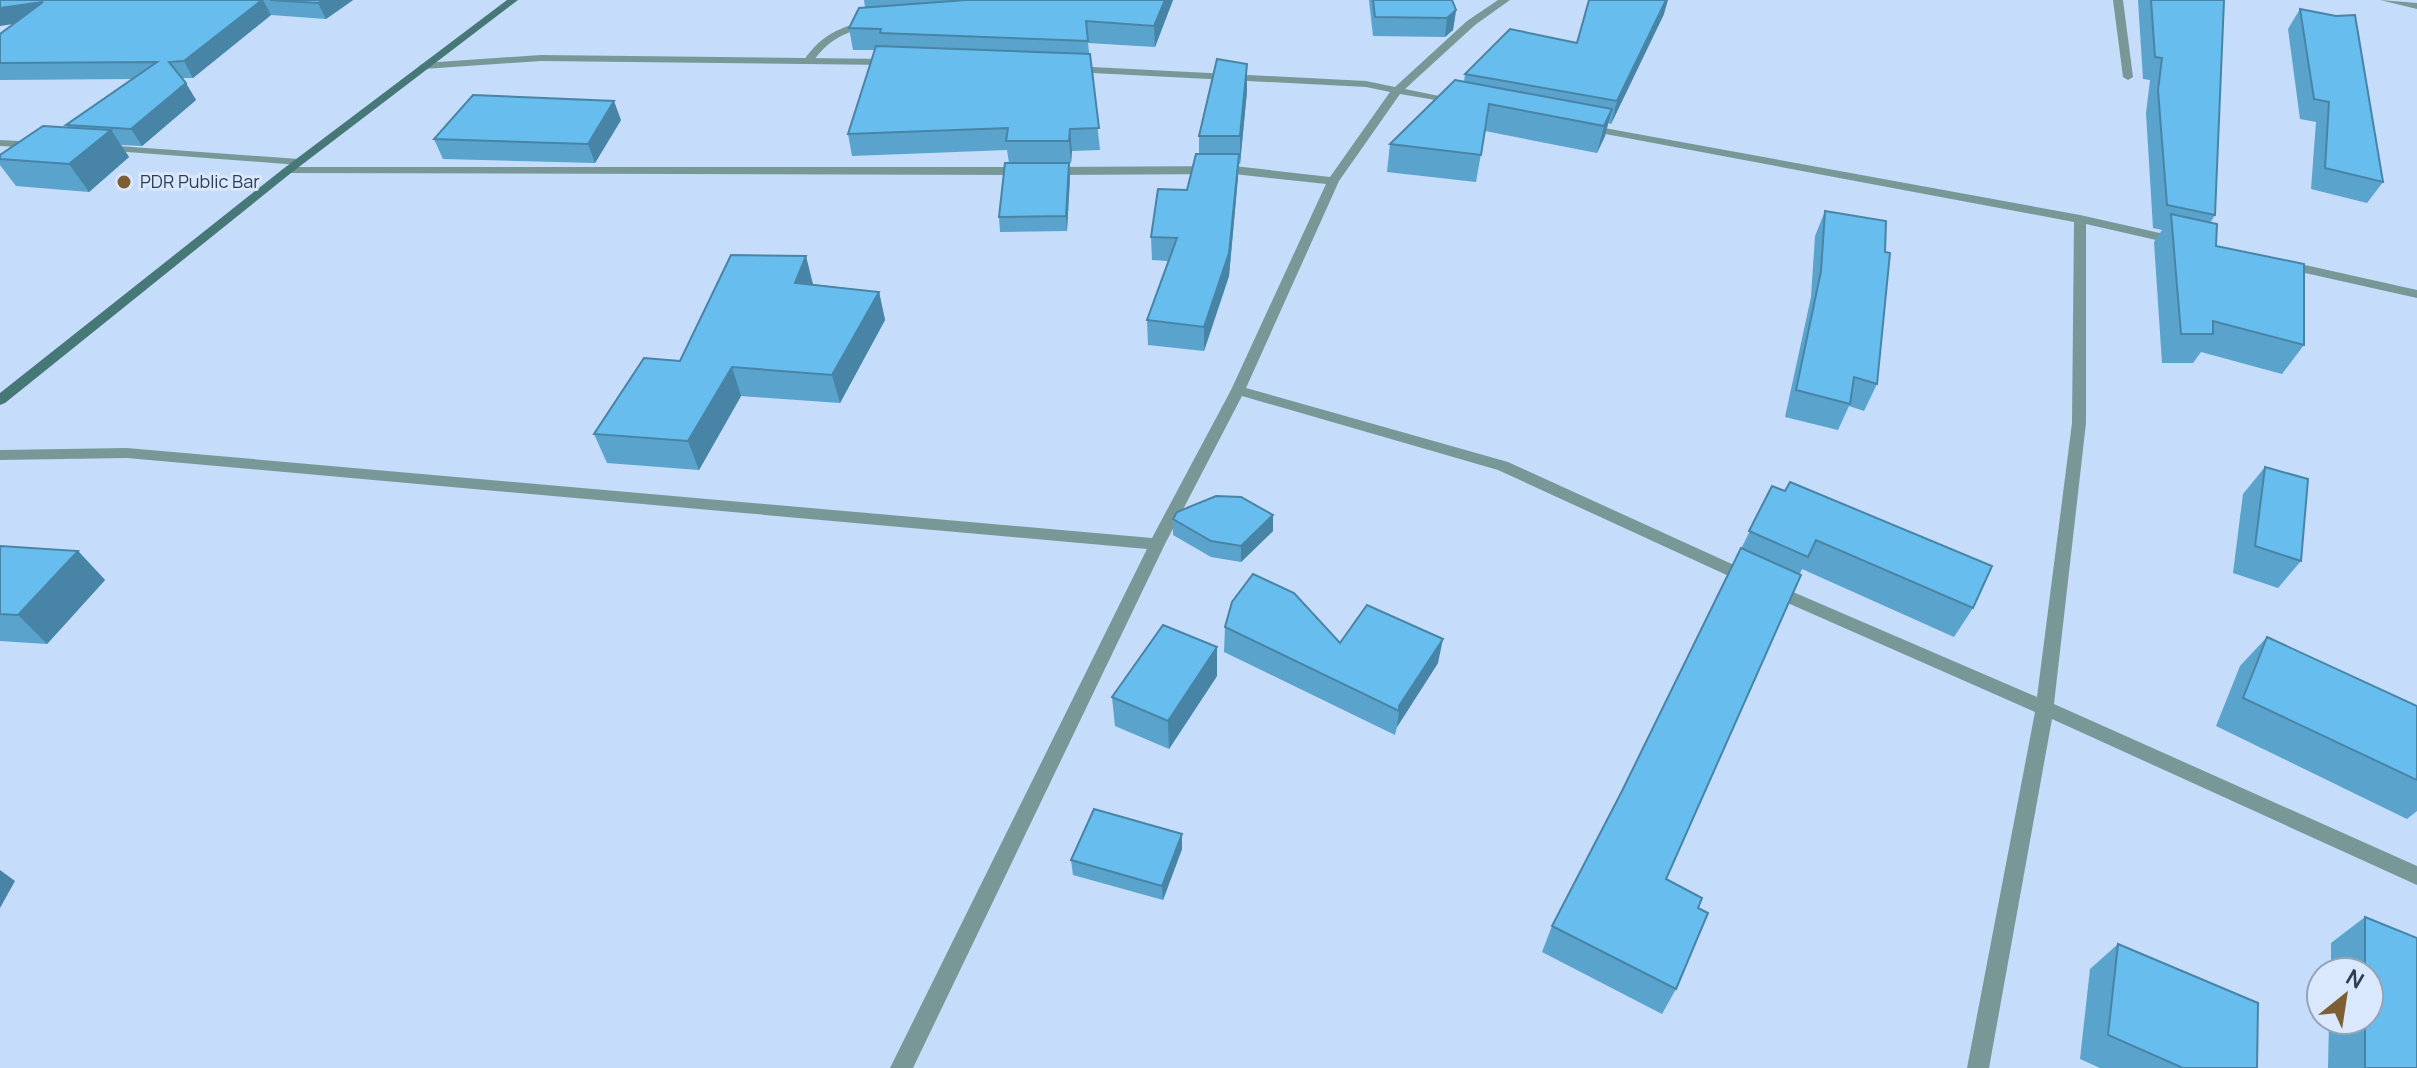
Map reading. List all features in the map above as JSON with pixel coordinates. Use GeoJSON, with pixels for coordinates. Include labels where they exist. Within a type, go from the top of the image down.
{"type":"FeatureCollection","features":[{"type":"Feature","properties":{"kind":"main road"},"geometry":{"type":"LineString","coordinates":[[0,400],[287,171],[513,0]]}},
{"type":"Feature","properties":{"kind":"street"},"geometry":{"type":"LineString","coordinates":[[901,1068],[1157,544],[1238,390],[1333,181],[1397,90],[1471,23],[1505,0]]}},
{"type":"Feature","properties":{"kind":"street"},"geometry":{"type":"LineString","coordinates":[[2118,0],[2128,77]]}},
{"type":"Feature","properties":{"kind":"street"},"geometry":{"type":"LineString","coordinates":[[2385,0],[2417,6]]}},
{"type":"Feature","properties":{"kind":"street"},"geometry":{"type":"LineString","coordinates":[[809,60],[820,42],[843,29],[879,21]]}},
{"type":"Feature","properties":{"kind":"street"},"geometry":{"type":"LineString","coordinates":[[424,66],[541,58],[901,63]]}},
{"type":"Feature","properties":{"kind":"street"},"geometry":{"type":"LineString","coordinates":[[1054,68],[1366,84],[1475,105]]}},
{"type":"Feature","properties":{"kind":"street"},"geometry":{"type":"LineString","coordinates":[[1568,124],[2080,219],[2199,245]]}},
{"type":"Feature","properties":{"kind":"street"},"geometry":{"type":"LineString","coordinates":[[0,143],[44,145]]}},
{"type":"Feature","properties":{"kind":"street"},"geometry":{"type":"LineString","coordinates":[[88,147],[299,162]]}},
{"type":"Feature","properties":{"kind":"street"},"geometry":{"type":"LineString","coordinates":[[287,171],[1234,170],[1333,181]]}},
{"type":"Feature","properties":{"kind":"street"},"geometry":{"type":"LineString","coordinates":[[1978,1068],[2045,708],[2079,423],[2080,219]]}},
{"type":"Feature","properties":{"kind":"street"},"geometry":{"type":"LineString","coordinates":[[2273,261],[2417,294]]}},
{"type":"Feature","properties":{"kind":"street"},"geometry":{"type":"LineString","coordinates":[[1238,390],[1503,466],[2417,876]]}},
{"type":"Feature","properties":{"kind":"street"},"geometry":{"type":"LineString","coordinates":[[0,455],[127,453],[1157,544]]}},
{"type":"Feature","properties":{"kind":"building"},"geometry":{"type":"Polygon","coordinates":[[[0,0],[262,0],[184,61],[169,62],[186,83],[131,129],[66,125],[157,62],[0,63],[0,34],[43,2],[0,8],[0,0]]]}},
{"type":"Feature","properties":{"kind":"building"},"geometry":{"type":"Polygon","coordinates":[[[270,0],[323,0],[318,3],[270,0]]]}},
{"type":"Feature","properties":{"kind":"building"},"geometry":{"type":"Polygon","coordinates":[[[966,0],[1165,0],[1154,26],[1086,21],[1088,41],[880,33],[881,29],[849,28],[859,8],[966,0]]]}},
{"type":"Feature","properties":{"kind":"building"},"geometry":{"type":"Polygon","coordinates":[[[1373,0],[1452,0],[1456,10],[1447,18],[1375,17],[1373,0]]]}},
{"type":"Feature","properties":{"kind":"building"},"geometry":{"type":"Polygon","coordinates":[[[1589,0],[1666,0],[1617,101],[1465,74],[1510,29],[1577,43],[1589,0]]]}},
{"type":"Feature","properties":{"kind":"building"},"geometry":{"type":"Polygon","coordinates":[[[2151,0],[2224,0],[2215,215],[2167,205],[2158,90],[2162,58],[2155,57],[2151,0]]]}},
{"type":"Feature","properties":{"kind":"building"},"geometry":{"type":"Polygon","coordinates":[[[2300,9],[2336,16],[2355,15],[2383,182],[2325,168],[2329,102],[2314,99],[2300,9]]]}},
{"type":"Feature","properties":{"kind":"building"},"geometry":{"type":"Polygon","coordinates":[[[876,46],[1090,54],[1099,128],[1070,129],[1069,141],[1006,141],[1008,128],[848,134],[876,46]]]}},
{"type":"Feature","properties":{"kind":"building"},"geometry":{"type":"Polygon","coordinates":[[[1217,59],[1247,64],[1240,136],[1199,136],[1217,59]]]}},
{"type":"Feature","properties":{"kind":"building"},"geometry":{"type":"Polygon","coordinates":[[[1455,80],[1612,109],[1604,126],[1489,104],[1481,155],[1390,144],[1455,80]]]}},
{"type":"Feature","properties":{"kind":"building"},"geometry":{"type":"Polygon","coordinates":[[[473,95],[614,101],[588,144],[434,139],[473,95]]]}},
{"type":"Feature","properties":{"kind":"building"},"geometry":{"type":"Polygon","coordinates":[[[43,126],[111,130],[69,164],[0,159],[0,155],[43,126]]]}},
{"type":"Feature","properties":{"kind":"building"},"geometry":{"type":"Polygon","coordinates":[[[1196,154],[1239,154],[1229,253],[1204,327],[1147,320],[1177,238],[1151,237],[1158,189],[1187,190],[1196,154]]]}},
{"type":"Feature","properties":{"kind":"building"},"geometry":{"type":"Polygon","coordinates":[[[1005,163],[1069,163],[1066,216],[999,217],[1005,163]]]}},
{"type":"Feature","properties":{"kind":"building"},"geometry":{"type":"Polygon","coordinates":[[[1825,211],[1886,221],[1885,252],[1890,253],[1877,384],[1854,377],[1850,404],[1796,390],[1821,271],[1825,211]]]}},
{"type":"Feature","properties":{"kind":"building"},"geometry":{"type":"Polygon","coordinates":[[[2171,214],[2217,224],[2216,246],[2304,264],[2304,345],[2213,321],[2213,334],[2181,334],[2171,214]]]}},
{"type":"Feature","properties":{"kind":"building"},"geometry":{"type":"Polygon","coordinates":[[[731,255],[806,256],[795,283],[879,292],[832,375],[732,367],[688,441],[594,434],[644,358],[680,361],[731,255]]]}},
{"type":"Feature","properties":{"kind":"building"},"geometry":{"type":"Polygon","coordinates":[[[2265,467],[2308,479],[2301,561],[2255,546],[2265,467]]]}},
{"type":"Feature","properties":{"kind":"building"},"geometry":{"type":"Polygon","coordinates":[[[1790,482],[1992,566],[1973,608],[1816,540],[1808,557],[1749,531],[1772,486],[1785,491],[1790,482]]]}},
{"type":"Feature","properties":{"kind":"building"},"geometry":{"type":"Polygon","coordinates":[[[1216,496],[1241,497],[1273,515],[1241,546],[1211,541],[1173,519],[1177,512],[1216,496]]]}},
{"type":"Feature","properties":{"kind":"building"},"geometry":{"type":"Polygon","coordinates":[[[0,546],[78,551],[18,615],[0,614],[0,546]]]}},
{"type":"Feature","properties":{"kind":"building"},"geometry":{"type":"Polygon","coordinates":[[[1741,548],[1801,575],[1666,879],[1702,898],[1698,908],[1708,913],[1676,989],[1552,926],[1741,548]]]}},
{"type":"Feature","properties":{"kind":"building"},"geometry":{"type":"Polygon","coordinates":[[[1253,574],[1294,593],[1340,643],[1367,605],[1443,639],[1399,706],[1399,711],[1225,627],[1232,602],[1253,574]]]}},
{"type":"Feature","properties":{"kind":"building"},"geometry":{"type":"Polygon","coordinates":[[[1163,625],[1217,647],[1168,721],[1112,697],[1163,625]]]}},
{"type":"Feature","properties":{"kind":"building"},"geometry":{"type":"Polygon","coordinates":[[[2267,637],[2417,706],[2417,780],[2243,698],[2267,637]]]}},
{"type":"Feature","properties":{"kind":"building"},"geometry":{"type":"Polygon","coordinates":[[[1094,809],[1182,834],[1162,886],[1071,860],[1094,809]]]}},
{"type":"Feature","properties":{"kind":"building"},"geometry":{"type":"Polygon","coordinates":[[[2365,917],[2417,938],[2417,1068],[2365,1068],[2365,1036],[2385,1036],[2385,956],[2365,956],[2365,917]]]}},
{"type":"Feature","properties":{"kind":"building"},"geometry":{"type":"Polygon","coordinates":[[[2118,944],[2258,1003],[2257,1068],[2183,1068],[2108,1035],[2118,944]]]}},
{"type":"Feature","properties":{"kind":"place","name":"PDR Public Bar"},"geometry":{"type":"Point","coordinates":[124,182]}}]}
